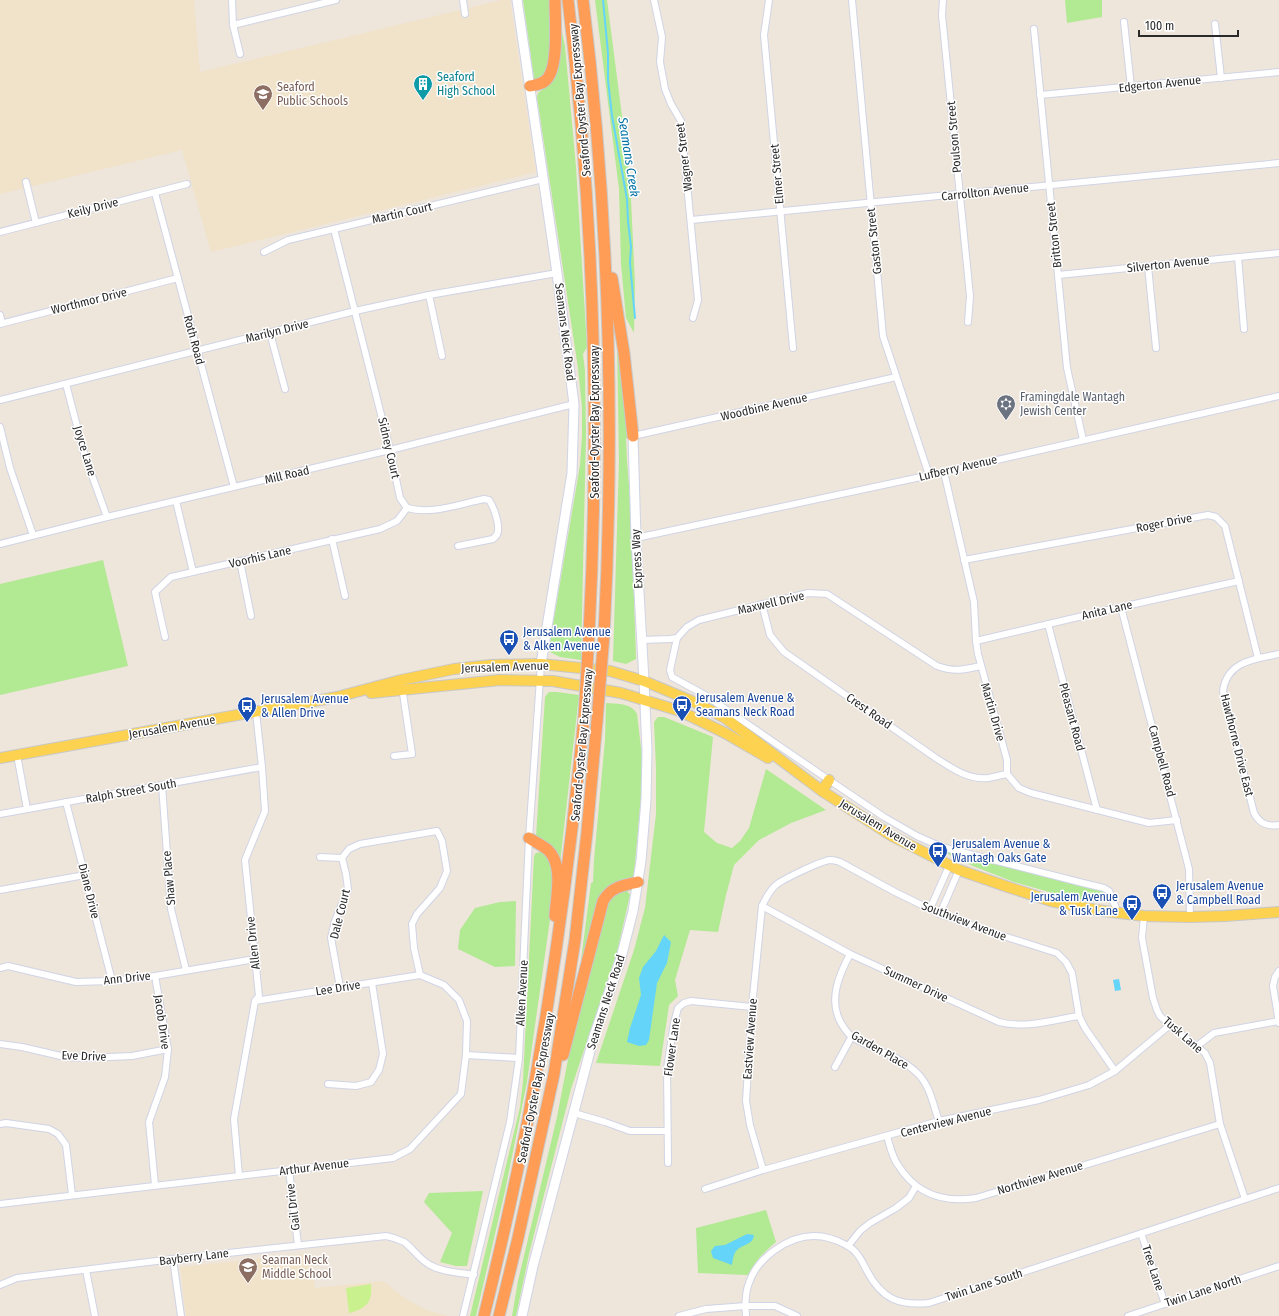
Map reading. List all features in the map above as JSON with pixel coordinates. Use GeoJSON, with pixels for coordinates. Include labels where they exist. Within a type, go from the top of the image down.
{"type":"FeatureCollection","features":[{"type":"Feature","properties":{"kind":"highway"},"geometry":{"type":"LineString","coordinates":[[530,86],[540,84],[546,80],[552,72],[554,61],[555,0]]}},
{"type":"Feature","properties":{"kind":"highway","name":"Seaford-Oyster Bay Expressway"},"geometry":{"type":"LineString","coordinates":[[484,1316],[516,1178],[549,998],[570,852],[584,717],[593,536],[594,481],[592,310],[582,137],[568,0]]}},
{"type":"Feature","properties":{"kind":"highway","name":"Seaford-Oyster Bay Expressway"},"geometry":{"type":"LineString","coordinates":[[499,1316],[518,1238],[554,1074],[575,940],[589,817],[604,635],[608,537],[609,428],[607,309],[596,121],[583,0]]}},
{"type":"Feature","properties":{"kind":"highway"},"geometry":{"type":"LineString","coordinates":[[601,194],[624,353],[633,436]]}},
{"type":"Feature","properties":{"kind":"highway"},"geometry":{"type":"LineString","coordinates":[[529,838],[548,850],[557,866],[558,876],[549,998]]}},
{"type":"Feature","properties":{"kind":"highway"},"geometry":{"type":"LineString","coordinates":[[554,1074],[564,1053],[603,901],[615,888],[638,882]]}},
{"type":"Feature","properties":{"kind":"main road","name":"Seamans Neck Road"},"geometry":{"type":"LineString","coordinates":[[517,0],[557,273],[574,404],[572,473],[540,664]]}},
{"type":"Feature","properties":{"kind":"main road","name":"Express Way"},"geometry":{"type":"LineString","coordinates":[[633,436],[636,538],[644,681]]}},
{"type":"Feature","properties":{"kind":"main road","name":"Jerusalem Avenue"},"geometry":{"type":"LineString","coordinates":[[343,696],[401,680],[454,669],[491,665],[540,664],[610,671],[644,681],[727,715],[822,791],[892,836],[959,870],[1051,900],[1096,910],[1118,913],[1144,916],[1190,917],[1279,912]]}},
{"type":"Feature","properties":{"kind":"main road","name":"Jerusalem Avenue"},"geometry":{"type":"LineString","coordinates":[[0,758],[343,696],[500,680],[553,681],[613,692],[680,711],[725,733],[808,781]]}},
{"type":"Feature","properties":{"kind":"main road","name":"Seamans Neck Road"},"geometry":{"type":"LineString","coordinates":[[522,1316],[533,1266],[594,1036],[621,958],[633,911],[642,861],[646,800],[647,750],[644,681]]}},
{"type":"Feature","properties":{"kind":"main road"},"geometry":{"type":"LineString","coordinates":[[822,791],[829,780]]}},
{"type":"Feature","properties":{"kind":"street"},"geometry":{"type":"LineString","coordinates":[[232,0],[234,25],[240,54]]}},
{"type":"Feature","properties":{"kind":"street"},"geometry":{"type":"LineString","coordinates":[[234,25],[336,0]]}},
{"type":"Feature","properties":{"kind":"street"},"geometry":{"type":"LineString","coordinates":[[463,0],[465,14]]}},
{"type":"Feature","properties":{"kind":"street","name":"Wagner Street"},"geometry":{"type":"LineString","coordinates":[[654,0],[662,37],[660,62],[665,90],[681,122],[698,300],[693,318]]}},
{"type":"Feature","properties":{"kind":"street","name":"Elmer Street"},"geometry":{"type":"LineString","coordinates":[[769,0],[764,35],[793,348]]}},
{"type":"Feature","properties":{"kind":"street","name":"Gaston Street"},"geometry":{"type":"LineString","coordinates":[[852,0],[883,336],[929,475]]}},
{"type":"Feature","properties":{"kind":"street","name":"Poulson Street"},"geometry":{"type":"LineString","coordinates":[[943,0],[942,15],[970,296],[968,322]]}},
{"type":"Feature","properties":{"kind":"street"},"geometry":{"type":"LineString","coordinates":[[1124,22],[1131,87]]}},
{"type":"Feature","properties":{"kind":"street"},"geometry":{"type":"LineString","coordinates":[[1215,24],[1220,78]]}},
{"type":"Feature","properties":{"kind":"street","name":"Britton Street"},"geometry":{"type":"LineString","coordinates":[[1034,29],[1067,368],[1083,440]]}},
{"type":"Feature","properties":{"kind":"street","name":"Edgerton Avenue"},"geometry":{"type":"LineString","coordinates":[[1040,95],[1279,72]]}},
{"type":"Feature","properties":{"kind":"street","name":"Carrollton Avenue"},"geometry":{"type":"LineString","coordinates":[[691,220],[1279,163]]}},
{"type":"Feature","properties":{"kind":"street","name":"Martin Court"},"geometry":{"type":"LineString","coordinates":[[264,252],[288,240],[543,179]]}},
{"type":"Feature","properties":{"kind":"street"},"geometry":{"type":"LineString","coordinates":[[26,182],[36,223]]}},
{"type":"Feature","properties":{"kind":"street","name":"Keily Drive"},"geometry":{"type":"LineString","coordinates":[[0,232],[187,184]]}},
{"type":"Feature","properties":{"kind":"street","name":"Roth Road"},"geometry":{"type":"LineString","coordinates":[[155,193],[234,487]]}},
{"type":"Feature","properties":{"kind":"street","name":"Sidney Court"},"geometry":{"type":"LineString","coordinates":[[334,229],[390,450],[400,498],[407,508]]}},
{"type":"Feature","properties":{"kind":"street","name":"Silverton Avenue"},"geometry":{"type":"LineString","coordinates":[[1058,275],[1279,254]]}},
{"type":"Feature","properties":{"kind":"street"},"geometry":{"type":"LineString","coordinates":[[1238,257],[1244,329]]}},
{"type":"Feature","properties":{"kind":"street"},"geometry":{"type":"LineString","coordinates":[[1148,266],[1156,348]]}},
{"type":"Feature","properties":{"kind":"street","name":"Marilyn Drive"},"geometry":{"type":"LineString","coordinates":[[0,400],[429,295],[557,273]]}},
{"type":"Feature","properties":{"kind":"street","name":"Worthmor Drive"},"geometry":{"type":"LineString","coordinates":[[1,323],[178,278]]}},
{"type":"Feature","properties":{"kind":"street"},"geometry":{"type":"LineString","coordinates":[[429,295],[442,356]]}},
{"type":"Feature","properties":{"kind":"street"},"geometry":{"type":"LineString","coordinates":[[0,315],[1,323]]}},
{"type":"Feature","properties":{"kind":"street"},"geometry":{"type":"LineString","coordinates":[[270,333],[285,388]]}},
{"type":"Feature","properties":{"kind":"street","name":"Woodbine Avenue"},"geometry":{"type":"LineString","coordinates":[[633,436],[896,377]]}},
{"type":"Feature","properties":{"kind":"street","name":"Joyce Lane"},"geometry":{"type":"LineString","coordinates":[[66,384],[84,453],[107,517]]}},
{"type":"Feature","properties":{"kind":"street","name":"Lufberry Avenue"},"geometry":{"type":"LineString","coordinates":[[636,538],[944,472],[1279,396]]}},
{"type":"Feature","properties":{"kind":"street","name":"Mill Road"},"geometry":{"type":"LineString","coordinates":[[0,544],[574,404]]}},
{"type":"Feature","properties":{"kind":"street"},"geometry":{"type":"LineString","coordinates":[[0,427],[10,468],[33,535]]}},
{"type":"Feature","properties":{"kind":"street","name":"Martin Drive"},"geometry":{"type":"LineString","coordinates":[[944,472],[974,602],[976,641],[980,666],[1007,760],[1007,774]]}},
{"type":"Feature","properties":{"kind":"street"},"geometry":{"type":"LineString","coordinates":[[407,508],[417,511],[431,511],[484,499],[489,500],[493,506],[498,530],[497,535],[493,539],[458,546]]}},
{"type":"Feature","properties":{"kind":"street"},"geometry":{"type":"LineString","coordinates":[[176,501],[193,572]]}},
{"type":"Feature","properties":{"kind":"street","name":"Voorhis Lane"},"geometry":{"type":"LineString","coordinates":[[165,637],[155,592],[171,578],[380,528],[397,521],[407,508]]}},
{"type":"Feature","properties":{"kind":"street","name":"Roger Drive"},"geometry":{"type":"LineString","coordinates":[[964,560],[1208,514],[1216,517],[1225,526],[1258,658]]}},
{"type":"Feature","properties":{"kind":"street"},"geometry":{"type":"LineString","coordinates":[[332,539],[345,596]]}},
{"type":"Feature","properties":{"kind":"street"},"geometry":{"type":"LineString","coordinates":[[240,561],[251,616]]}},
{"type":"Feature","properties":{"kind":"street","name":"Anita Lane"},"geometry":{"type":"LineString","coordinates":[[976,641],[1239,581]]}},
{"type":"Feature","properties":{"kind":"street","name":"Maxwell Drive"},"geometry":{"type":"LineString","coordinates":[[677,638],[688,627],[699,620],[808,593],[827,594],[937,666],[955,671],[980,666]]}},
{"type":"Feature","properties":{"kind":"street","name":"Crest Road"},"geometry":{"type":"LineString","coordinates":[[762,604],[770,635],[784,652],[933,756],[957,771],[970,776],[987,778],[1007,774]]}},
{"type":"Feature","properties":{"kind":"street","name":"Campbell Road"},"geometry":{"type":"LineString","coordinates":[[1121,607],[1189,869],[1190,917]]}},
{"type":"Feature","properties":{"kind":"street","name":"Pleasant Road"},"geometry":{"type":"LineString","coordinates":[[1048,624],[1097,810]]}},
{"type":"Feature","properties":{"kind":"street"},"geometry":{"type":"LineString","coordinates":[[641,640],[677,638],[670,670],[672,677],[705,695],[727,715],[884,817],[932,843],[1068,880],[1104,888],[1109,891],[1118,913]]}},
{"type":"Feature","properties":{"kind":"street","name":"Hawthorne Drive East"},"geometry":{"type":"LineString","coordinates":[[1279,654],[1258,658],[1234,668],[1225,679],[1223,691],[1254,813],[1263,823],[1270,826],[1279,825]]}},
{"type":"Feature","properties":{"kind":"street","name":"Alken Avenue"},"geometry":{"type":"LineString","coordinates":[[463,1316],[510,1122],[519,1058],[529,838],[540,664]]}},
{"type":"Feature","properties":{"kind":"street"},"geometry":{"type":"LineString","coordinates":[[394,756],[412,754],[401,680]]}},
{"type":"Feature","properties":{"kind":"street","name":"Allen Drive"},"geometry":{"type":"LineString","coordinates":[[239,1176],[234,1119],[255,1001],[258,996],[245,860],[265,810],[256,712]]}},
{"type":"Feature","properties":{"kind":"street"},"geometry":{"type":"LineString","coordinates":[[17,755],[27,809]]}},
{"type":"Feature","properties":{"kind":"street","name":"Ralph Street South"},"geometry":{"type":"LineString","coordinates":[[0,814],[262,767]]}},
{"type":"Feature","properties":{"kind":"street"},"geometry":{"type":"LineString","coordinates":[[1007,774],[1019,788],[1031,793],[1149,823],[1177,820]]}},
{"type":"Feature","properties":{"kind":"street","name":"Shaw Place"},"geometry":{"type":"LineString","coordinates":[[162,785],[171,909],[186,970]]}},
{"type":"Feature","properties":{"kind":"street","name":"Diane Drive"},"geometry":{"type":"LineString","coordinates":[[66,802],[112,981]]}},
{"type":"Feature","properties":{"kind":"street"},"geometry":{"type":"LineString","coordinates":[[320,857],[342,858],[349,849],[360,844],[437,831],[442,841],[447,871],[443,884],[417,914],[412,924],[414,948],[420,975]]}},
{"type":"Feature","properties":{"kind":"street","name":"Dale Court"},"geometry":{"type":"LineString","coordinates":[[340,987],[331,938],[348,889],[342,858]]}},
{"type":"Feature","properties":{"kind":"street","name":"Southview Avenue"},"geometry":{"type":"LineString","coordinates":[[762,906],[767,894],[775,885],[825,861],[832,860],[847,865],[895,892],[940,914],[1057,953],[1066,962],[1072,972],[1079,1016],[1085,1028],[1115,1071]]}},
{"type":"Feature","properties":{"kind":"street"},"geometry":{"type":"LineString","coordinates":[[930,909],[949,866]]}},
{"type":"Feature","properties":{"kind":"street"},"geometry":{"type":"LineString","coordinates":[[940,914],[959,870]]}},
{"type":"Feature","properties":{"kind":"street"},"geometry":{"type":"LineString","coordinates":[[0,890],[85,875]]}},
{"type":"Feature","properties":{"kind":"street","name":"Summer Drive"},"geometry":{"type":"LineString","coordinates":[[762,906],[850,954],[999,1022],[1010,1025],[1025,1025],[1079,1016]]}},
{"type":"Feature","properties":{"kind":"street","name":"Eastview Avenue"},"geometry":{"type":"LineString","coordinates":[[762,906],[752,1007],[746,1101],[750,1125],[763,1170]]}},
{"type":"Feature","properties":{"kind":"street","name":"Tusk Lane"},"geometry":{"type":"LineString","coordinates":[[1144,916],[1142,938],[1153,998],[1157,1010],[1160,1016],[1170,1025],[1205,1053],[1210,1063],[1220,1124],[1245,1199]]}},
{"type":"Feature","properties":{"kind":"street","name":"Garden Place"},"geometry":{"type":"LineString","coordinates":[[850,954],[837,983],[834,998],[837,1016],[844,1029],[852,1036],[901,1060],[918,1073],[927,1086],[939,1121]]}},
{"type":"Feature","properties":{"kind":"street","name":"Ann Drive"},"geometry":{"type":"LineString","coordinates":[[0,968],[8,966],[76,982],[112,981],[155,976],[255,959]]}},
{"type":"Feature","properties":{"kind":"street"},"geometry":{"type":"LineString","coordinates":[[1197,1046],[1214,1033],[1279,1022],[1273,986],[1279,972]]}},
{"type":"Feature","properties":{"kind":"street","name":"Lee Drive"},"geometry":{"type":"LineString","coordinates":[[255,1001],[420,975]]}},
{"type":"Feature","properties":{"kind":"street","name":"Arthur Avenue"},"geometry":{"type":"LineString","coordinates":[[0,1204],[393,1158],[410,1149],[461,1094],[466,1055],[467,1021],[459,1000],[444,985],[420,975]]}},
{"type":"Feature","properties":{"kind":"street","name":"Jacob Drive"},"geometry":{"type":"LineString","coordinates":[[155,976],[168,1049],[165,1077],[149,1122],[155,1185]]}},
{"type":"Feature","properties":{"kind":"street"},"geometry":{"type":"LineString","coordinates":[[328,1084],[356,1086],[371,1082],[379,1070],[384,1054],[372,982]]}},
{"type":"Feature","properties":{"kind":"street","name":"Flower Lane"},"geometry":{"type":"LineString","coordinates":[[668,1163],[667,1068],[674,1023],[678,1008],[684,1003],[691,1001],[752,1007]]}},
{"type":"Feature","properties":{"kind":"street","name":"Centerview Avenue"},"geometry":{"type":"LineString","coordinates":[[705,1189],[763,1170],[939,1121],[1040,1100],[1089,1084],[1115,1071],[1170,1025]]}},
{"type":"Feature","properties":{"kind":"street"},"geometry":{"type":"LineString","coordinates":[[835,1067],[852,1036]]}},
{"type":"Feature","properties":{"kind":"street","name":"Eve Drive"},"geometry":{"type":"LineString","coordinates":[[0,1044],[22,1047],[66,1058],[132,1056],[168,1049]]}},
{"type":"Feature","properties":{"kind":"street"},"geometry":{"type":"LineString","coordinates":[[466,1055],[519,1058]]}},
{"type":"Feature","properties":{"kind":"street"},"geometry":{"type":"LineString","coordinates":[[574,1113],[630,1131],[667,1131]]}},
{"type":"Feature","properties":{"kind":"street"},"geometry":{"type":"LineString","coordinates":[[0,1124],[6,1123],[49,1129],[58,1134],[66,1145],[72,1195]]}},
{"type":"Feature","properties":{"kind":"street","name":"Northview Avenue"},"geometry":{"type":"LineString","coordinates":[[887,1136],[897,1164],[916,1186],[934,1196],[955,1200],[976,1198],[1220,1124]]}},
{"type":"Feature","properties":{"kind":"street","name":"Gail Drive"},"geometry":{"type":"LineString","coordinates":[[289,1170],[298,1245]]}},
{"type":"Feature","properties":{"kind":"street"},"geometry":{"type":"LineString","coordinates":[[848,1246],[860,1231],[870,1223],[896,1208],[908,1198],[916,1186]]}},
{"type":"Feature","properties":{"kind":"street","name":"Twin Lane South"},"geometry":{"type":"LineString","coordinates":[[746,1316],[747,1287],[754,1269],[762,1260],[777,1248],[795,1240],[814,1236],[832,1238],[848,1246],[860,1258],[872,1281],[881,1291],[895,1300],[907,1304],[929,1303],[1279,1188]]}},
{"type":"Feature","properties":{"kind":"street","name":"Tree Lane"},"geometry":{"type":"LineString","coordinates":[[1141,1233],[1165,1304]]}},
{"type":"Feature","properties":{"kind":"street","name":"Bayberry Lane"},"geometry":{"type":"LineString","coordinates":[[0,1285],[17,1278],[173,1259],[386,1236],[397,1238],[404,1242],[422,1260],[444,1272],[461,1272],[474,1275]]}},
{"type":"Feature","properties":{"kind":"street"},"geometry":{"type":"LineString","coordinates":[[173,1259],[181,1316]]}},
{"type":"Feature","properties":{"kind":"street","name":"Twin Lane North"},"geometry":{"type":"LineString","coordinates":[[1128,1316],[1279,1266]]}},
{"type":"Feature","properties":{"kind":"street"},"geometry":{"type":"LineString","coordinates":[[86,1270],[95,1316]]}},
{"type":"Feature","properties":{"kind":"street"},"geometry":{"type":"LineString","coordinates":[[679,1316],[706,1309],[746,1306],[775,1306],[797,1316]]}},
{"type":"Feature","properties":{"kind":"shaded area","name":"Seaford Public Schools"},"geometry":{"type":"Polygon","coordinates":[[[0,0],[194,0],[200,72],[502,0],[510,0],[536,172],[211,252],[182,150],[0,194],[0,0]]]}},
{"type":"Feature","properties":{"kind":"shaded area","name":"Seaman Neck Middle School"},"geometry":{"type":"Polygon","coordinates":[[[312,1253],[315,1288],[383,1281],[406,1299],[426,1310],[448,1316],[186,1316],[180,1267],[312,1253]]]}},
{"type":"Feature","properties":{"kind":"green space"},"geometry":{"type":"Polygon","coordinates":[[[523,0],[550,0],[550,71],[536,81],[534,78],[523,0]]]}},
{"type":"Feature","properties":{"kind":"green space"},"geometry":{"type":"Polygon","coordinates":[[[595,0],[607,0],[630,178],[635,284],[634,333],[626,318],[621,264],[619,189],[595,0]]]}},
{"type":"Feature","properties":{"kind":"green space"},"geometry":{"type":"Polygon","coordinates":[[[1065,0],[1102,0],[1102,17],[1067,23],[1065,0]]]}},
{"type":"Feature","properties":{"kind":"green space"},"geometry":{"type":"Polygon","coordinates":[[[560,22],[565,46],[576,167],[587,347],[583,354],[585,371],[586,434],[581,660],[560,657],[550,652],[549,648],[580,465],[582,436],[582,407],[578,368],[537,97],[538,93],[550,83],[560,22]]]}},
{"type":"Feature","properties":{"kind":"green space"},"geometry":{"type":"Polygon","coordinates":[[[617,339],[630,432],[626,439],[631,510],[636,659],[626,664],[613,661],[619,462],[617,339]]]}},
{"type":"Feature","properties":{"kind":"green space"},"geometry":{"type":"Polygon","coordinates":[[[103,560],[128,666],[0,695],[0,584],[103,560]]]}},
{"type":"Feature","properties":{"kind":"green space"},"geometry":{"type":"Polygon","coordinates":[[[549,692],[579,695],[560,863],[536,837],[545,697],[549,692]]]}},
{"type":"Feature","properties":{"kind":"green space"},"geometry":{"type":"Polygon","coordinates":[[[606,703],[628,706],[635,710],[637,714],[642,756],[641,796],[634,875],[631,879],[611,886],[585,958],[581,960],[591,883],[593,882],[605,740],[606,703]]]}},
{"type":"Feature","properties":{"kind":"green space"},"geometry":{"type":"Polygon","coordinates":[[[658,717],[664,717],[713,737],[704,832],[717,843],[732,848],[740,841],[749,828],[766,769],[826,810],[791,823],[759,840],[734,865],[718,932],[690,930],[675,980],[678,996],[669,1005],[660,1066],[596,1063],[634,950],[645,908],[656,814],[654,722],[658,717]]]}},
{"type":"Feature","properties":{"kind":"green space"},"geometry":{"type":"Polygon","coordinates":[[[925,843],[971,858],[1103,891],[1104,898],[1095,902],[1063,896],[1014,882],[973,866],[925,843]]]}},
{"type":"Feature","properties":{"kind":"green space"},"geometry":{"type":"Polygon","coordinates":[[[541,852],[551,861],[555,884],[527,1082],[505,1191],[476,1316],[470,1316],[520,1107],[523,1081],[534,856],[536,853],[541,852]]]}},
{"type":"Feature","properties":{"kind":"green space"},"geometry":{"type":"Polygon","coordinates":[[[624,889],[627,890],[630,895],[617,952],[571,1089],[529,1254],[516,1316],[512,1316],[518,1281],[557,1117],[571,1044],[606,903],[613,895],[624,889]]]}},
{"type":"Feature","properties":{"kind":"green space"},"geometry":{"type":"Polygon","coordinates":[[[516,901],[515,966],[495,967],[458,949],[460,930],[475,908],[500,902],[516,901]]]}},
{"type":"Feature","properties":{"kind":"green space"},"geometry":{"type":"Polygon","coordinates":[[[483,1191],[467,1266],[456,1266],[440,1262],[452,1233],[424,1202],[429,1193],[483,1191]]]}},
{"type":"Feature","properties":{"kind":"green space"},"geometry":{"type":"Polygon","coordinates":[[[766,1210],[776,1242],[760,1257],[748,1275],[698,1273],[696,1228],[766,1210]]]}},
{"type":"Feature","properties":{"kind":"green space"},"geometry":{"type":"Polygon","coordinates":[[[371,1284],[371,1296],[367,1304],[360,1309],[349,1313],[346,1288],[371,1284]]]}},
{"type":"Feature","properties":{"kind":"water"},"geometry":{"type":"Polygon","coordinates":[[[664,935],[671,942],[667,963],[657,983],[649,1040],[646,1045],[639,1046],[627,1042],[641,995],[639,978],[643,967],[656,951],[664,935]]]}},
{"type":"Feature","properties":{"kind":"water"},"geometry":{"type":"Polygon","coordinates":[[[1119,979],[1121,990],[1115,991],[1113,980],[1119,979]]]}},
{"type":"Feature","properties":{"kind":"water"},"geometry":{"type":"Polygon","coordinates":[[[747,1234],[754,1235],[752,1241],[739,1248],[733,1257],[732,1265],[713,1258],[711,1251],[715,1246],[725,1245],[747,1234]]]}},
{"type":"Feature","properties":{"kind":"waterway","name":"Seamans Creek"},"geometry":{"type":"LineString","coordinates":[[603,0],[608,53],[608,80],[612,116],[627,199],[631,247],[630,263],[635,318]]}},
{"type":"Feature","properties":{"kind":"place","name":"Seaford High School"},"geometry":{"type":"Point","coordinates":[423,101]}},
{"type":"Feature","properties":{"kind":"place","name":"Seaford Public Schools"},"geometry":{"type":"Point","coordinates":[263,111]}},
{"type":"Feature","properties":{"kind":"place","name":"Framingdale Wantagh Jewish Center"},"geometry":{"type":"Point","coordinates":[1006,421]}},
{"type":"Feature","properties":{"kind":"place","name":"Jerusalem Avenue & Alken Avenue"},"geometry":{"type":"Point","coordinates":[509,656]}},
{"type":"Feature","properties":{"kind":"place","name":"Jerusalem Avenue & Seamans Neck Road"},"geometry":{"type":"Point","coordinates":[682,722]}},
{"type":"Feature","properties":{"kind":"place","name":"Jerusalem Avenue & Allen Drive"},"geometry":{"type":"Point","coordinates":[247,723]}},
{"type":"Feature","properties":{"kind":"place","name":"Jerusalem Avenue & Wantagh Oaks Gate"},"geometry":{"type":"Point","coordinates":[938,868]}},
{"type":"Feature","properties":{"kind":"place","name":"Jerusalem Avenue & Campbell Road"},"geometry":{"type":"Point","coordinates":[1162,910]}},
{"type":"Feature","properties":{"kind":"place","name":"Jerusalem Avenue & Tusk Lane"},"geometry":{"type":"Point","coordinates":[1132,921]}},
{"type":"Feature","properties":{"kind":"place","name":"Seaman Neck Middle School"},"geometry":{"type":"Point","coordinates":[248,1284]}}]}
